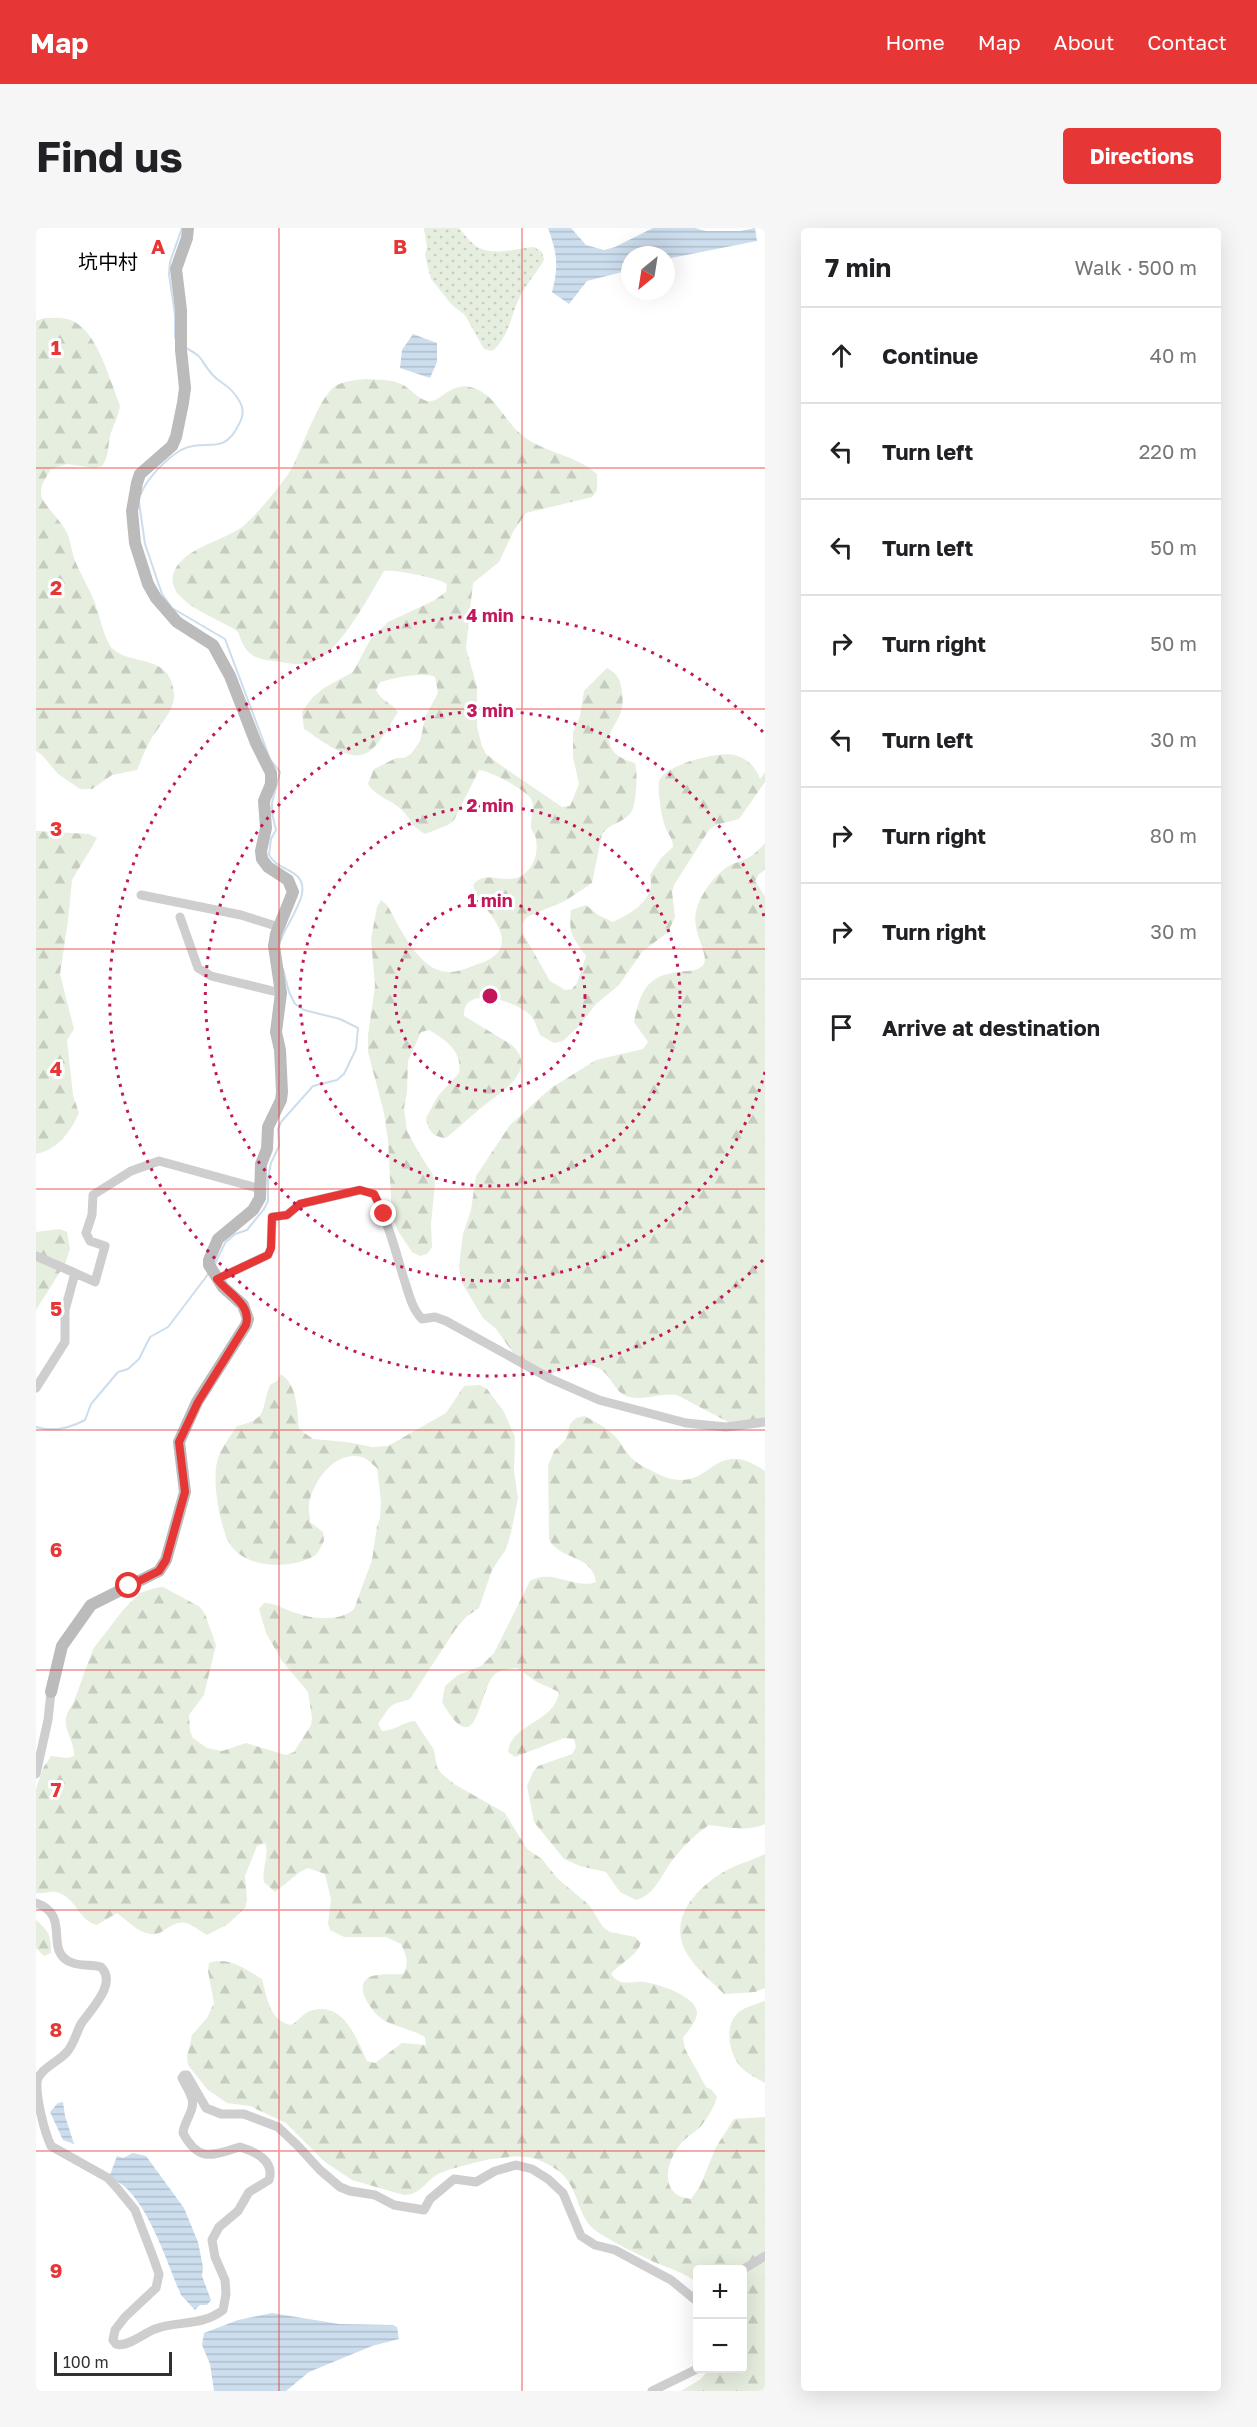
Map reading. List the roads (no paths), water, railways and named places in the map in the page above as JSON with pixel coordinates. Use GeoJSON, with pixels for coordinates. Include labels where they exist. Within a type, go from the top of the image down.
{"type":"FeatureCollection","features":[{"type":"Feature","properties":{"kind":"street"},"geometry":{"type":"LineString","coordinates":[[36,1774],[62,1646],[91,1605],[159,1571],[166,1560],[185,1492],[179,1442],[198,1402],[246,1325],[248,1318],[243,1305],[223,1287],[213,1273],[212,1251],[218,1239],[258,1204],[261,1189],[259,1173],[267,1149],[268,1127],[281,1100],[280,1050],[276,1032],[281,993],[274,955],[279,927],[293,892],[288,880],[268,867],[262,860],[261,851],[266,828],[264,801],[271,784],[271,773],[256,743],[224,661],[213,645],[177,622],[156,598],[140,564],[135,543],[132,511],[140,474],[172,446],[176,437],[185,388],[181,350],[181,310],[176,269],[187,238],[188,228]]}},
{"type":"Feature","properties":{"kind":"street"},"geometry":{"type":"LineString","coordinates":[[141,895],[241,915],[279,927]]}},
{"type":"Feature","properties":{"kind":"street"},"geometry":{"type":"LineString","coordinates":[[180,917],[198,968],[211,976],[281,993]]}},
{"type":"Feature","properties":{"kind":"street"},"geometry":{"type":"LineString","coordinates":[[36,1256],[95,1282],[105,1246],[90,1241],[86,1233],[92,1215],[93,1195],[131,1171],[159,1161],[261,1189]]}},
{"type":"Feature","properties":{"kind":"street"},"geometry":{"type":"LineString","coordinates":[[213,1273],[268,1255],[271,1248],[272,1217],[274,1215],[287,1215],[300,1204],[360,1190],[374,1194],[384,1214],[416,1313],[422,1319],[435,1317],[446,1321],[551,1379],[599,1400],[686,1423],[726,1427],[765,1422]]}},
{"type":"Feature","properties":{"kind":"street"},"geometry":{"type":"LineString","coordinates":[[36,1388],[64,1342],[64,1310],[75,1273]]}},
{"type":"Feature","properties":{"kind":"street"},"geometry":{"type":"LineString","coordinates":[[36,1903],[47,1909],[54,1917],[57,1926],[57,1944],[63,1958],[74,1964],[101,1967],[106,1977],[102,1995],[82,2022],[67,2052],[40,2075],[37,2086],[41,2115],[51,2146],[108,2178],[127,2199],[142,2224],[159,2274],[156,2288],[125,2317],[115,2330],[112,2335],[116,2344],[124,2345],[147,2331],[162,2326],[202,2321],[223,2310],[225,2280],[215,2257],[212,2240],[219,2227],[238,2211],[249,2192],[269,2180],[271,2174],[270,2165],[264,2159],[240,2146],[205,2154],[191,2149],[183,2133],[186,2118],[193,2107],[192,2097],[182,2078],[184,2075],[187,2075],[193,2082],[206,2108],[221,2114],[244,2114],[278,2127],[340,2187],[375,2195],[394,2205],[424,2210],[430,2199],[454,2179],[476,2182],[507,2167],[526,2166],[548,2180],[562,2193],[581,2236],[595,2245],[615,2250],[671,2280],[693,2298]]}},
{"type":"Feature","properties":{"kind":"street"},"geometry":{"type":"LineString","coordinates":[[747,2267],[765,2256]]}},
{"type":"Feature","properties":{"kind":"street"},"geometry":{"type":"LineString","coordinates":[[652,2391],[693,2371]]}},
{"type":"Feature","properties":{"kind":"water"},"geometry":{"type":"Polygon","coordinates":[[[548,228],[571,228],[586,245],[604,250],[653,228],[740,231],[755,228],[757,241],[675,257],[675,246],[621,246],[621,272],[587,281],[569,304],[552,292],[556,275],[553,245],[548,228]]]}},
{"type":"Feature","properties":{"kind":"water"},"geometry":{"type":"Polygon","coordinates":[[[413,334],[437,343],[437,362],[430,378],[400,368],[402,350],[413,334]]]}},
{"type":"Feature","properties":{"kind":"water"},"geometry":{"type":"Polygon","coordinates":[[[63,2102],[74,2144],[63,2140],[50,2112],[58,2103],[63,2102]]]}},
{"type":"Feature","properties":{"kind":"water"},"geometry":{"type":"Polygon","coordinates":[[[133,2153],[146,2156],[184,2208],[198,2242],[203,2267],[202,2276],[211,2300],[207,2305],[200,2305],[195,2310],[181,2295],[154,2229],[144,2212],[123,2185],[111,2179],[110,2175],[117,2156],[123,2158],[133,2153]]]}},
{"type":"Feature","properties":{"kind":"water"},"geometry":{"type":"Polygon","coordinates":[[[272,2313],[339,2324],[393,2325],[397,2327],[399,2339],[372,2346],[309,2372],[286,2391],[214,2391],[210,2364],[202,2345],[204,2333],[238,2320],[272,2313]]]}},
{"type":"Feature","properties":{"kind":"waterway"},"geometry":{"type":"LineString","coordinates":[[175,338],[175,315],[169,274],[170,262],[182,228]]}},
{"type":"Feature","properties":{"kind":"waterway"},"geometry":{"type":"LineString","coordinates":[[141,494],[152,475],[181,450],[227,441],[239,424],[243,413],[240,402],[229,388],[215,377],[199,357],[186,348]]}},
{"type":"Feature","properties":{"kind":"waterway"},"geometry":{"type":"LineString","coordinates":[[139,502],[145,544],[162,594],[172,608],[225,639],[270,759],[280,772],[272,803],[276,830],[271,839],[269,855],[278,864],[296,875],[303,889],[298,906],[281,940]]}},
{"type":"Feature","properties":{"kind":"waterway"},"geometry":{"type":"LineString","coordinates":[[214,1266],[225,1243],[235,1234],[247,1230],[268,1201],[268,1177],[271,1163],[279,1146],[278,1129],[281,1122],[313,1086],[337,1080],[344,1074],[356,1049],[358,1028],[340,1019],[304,1010],[295,1004],[283,969]]}},
{"type":"Feature","properties":{"kind":"waterway"},"geometry":{"type":"LineString","coordinates":[[36,1427],[61,1428],[85,1420],[91,1404],[118,1372],[128,1369],[139,1359],[150,1337],[168,1327],[209,1273]]}},
{"type":"Feature","properties":{"kind":"district","name":"坑中村"},"geometry":{"type":"Point","coordinates":[108,262]}}]}
